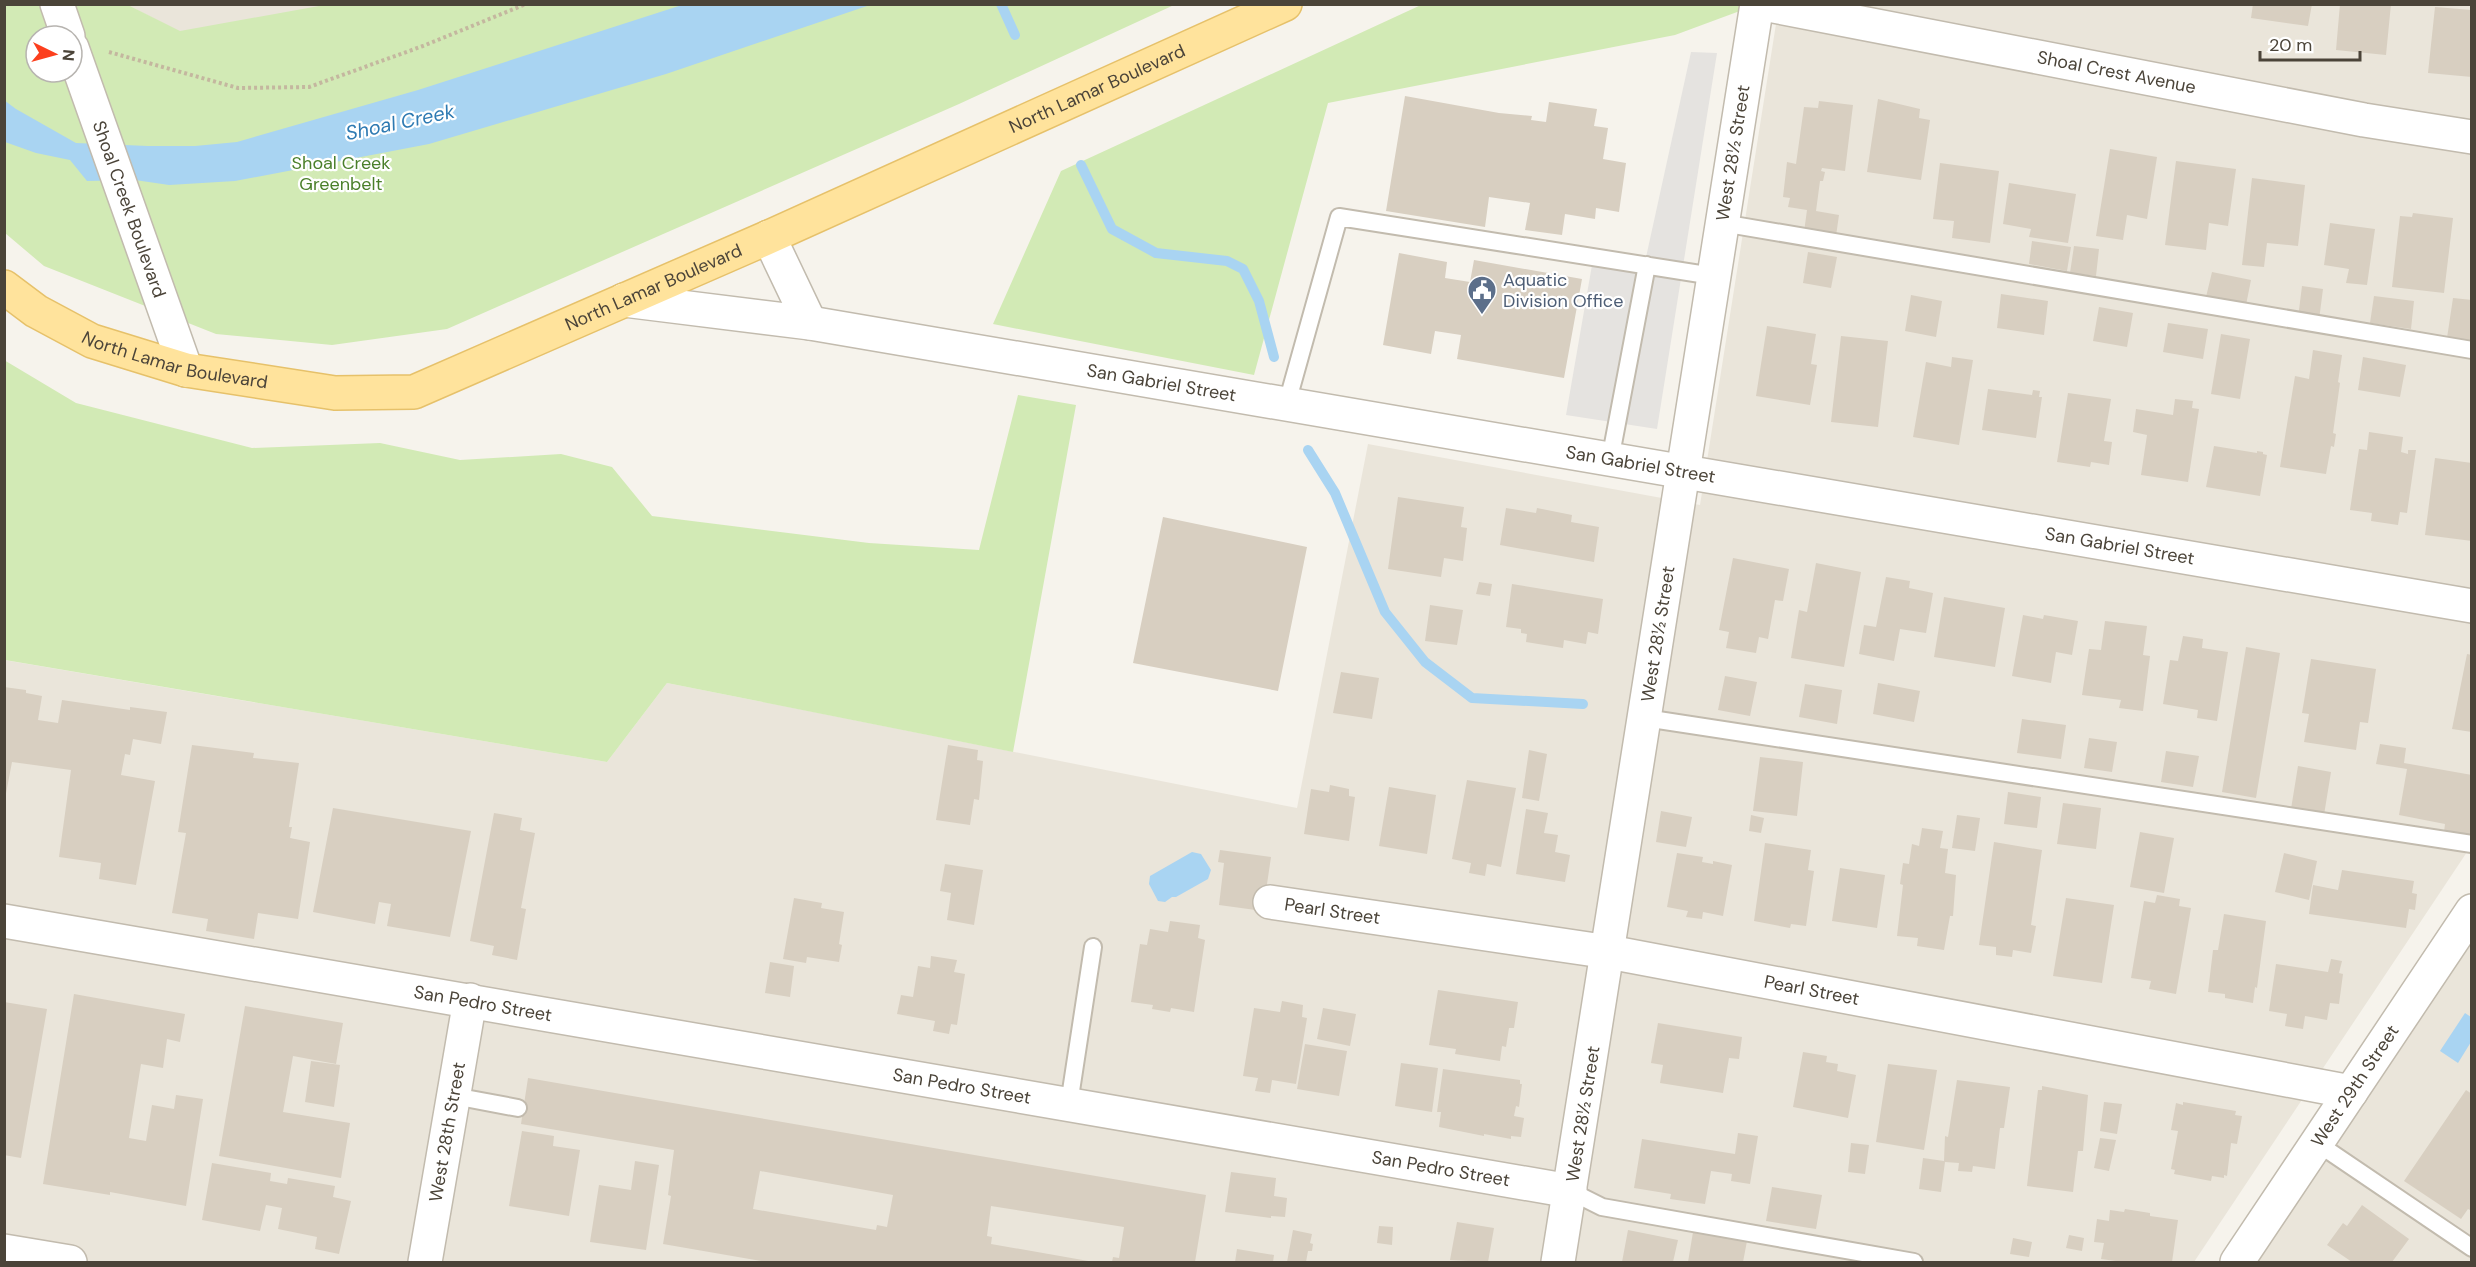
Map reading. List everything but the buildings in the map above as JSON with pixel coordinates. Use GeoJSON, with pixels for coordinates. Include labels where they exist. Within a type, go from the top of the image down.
{"type":"FeatureCollection","features":[{"type":"Feature","properties":{"kind":"main road","name":"North Lamar Boulevard"},"geometry":{"type":"LineString","coordinates":[[4,287],[36,311],[92,341],[186,370],[335,393],[414,392],[769,237],[1285,4]]}},
{"type":"Feature","properties":{"kind":"street"},"geometry":{"type":"LineString","coordinates":[[57,4],[64,24]]}},
{"type":"Feature","properties":{"kind":"street","name":"West 28½ Street"},"geometry":{"type":"LineString","coordinates":[[1558,1263],[1609,952],[1757,4]]}},
{"type":"Feature","properties":{"kind":"street","name":"Shoal Crest Avenue"},"geometry":{"type":"LineString","coordinates":[[1763,4],[2364,120],[2472,137]]}},
{"type":"Feature","properties":{"kind":"street","name":"Shoal Creek Boulevard"},"geometry":{"type":"LineString","coordinates":[[84,80],[186,370]]}},
{"type":"Feature","properties":{"kind":"street"},"geometry":{"type":"LineString","coordinates":[[769,237],[810,323]]}},
{"type":"Feature","properties":{"kind":"street","name":"San Gabriel Street"},"geometry":{"type":"LineString","coordinates":[[624,300],[810,323],[2472,606]]}},
{"type":"Feature","properties":{"kind":"street","name":"Pearl Street"},"geometry":{"type":"LineString","coordinates":[[1270,902],[1609,952],[2351,1092]]}},
{"type":"Feature","properties":{"kind":"street","name":"West 29th Street"},"geometry":{"type":"LineString","coordinates":[[2237,1263],[2472,911]]}},
{"type":"Feature","properties":{"kind":"street","name":"San Pedro Street"},"geometry":{"type":"LineString","coordinates":[[4,921],[1570,1191]]}},
{"type":"Feature","properties":{"kind":"street","name":"West 28th Street"},"geometry":{"type":"LineString","coordinates":[[425,1263],[470,1000]]}},
{"type":"Feature","properties":{"kind":"street"},"geometry":{"type":"LineString","coordinates":[[4,1251],[70,1263]]}},
{"type":"Feature","properties":{"kind":"lane"},"geometry":{"type":"LineString","coordinates":[[1287,404],[1339,217],[1713,276]]}},
{"type":"Feature","properties":{"kind":"lane"},"geometry":{"type":"LineString","coordinates":[[1722,223],[2472,350]]}},
{"type":"Feature","properties":{"kind":"lane"},"geometry":{"type":"LineString","coordinates":[[1610,460],[1647,265]]}},
{"type":"Feature","properties":{"kind":"lane"},"geometry":{"type":"LineString","coordinates":[[1645,717],[2472,844]]}},
{"type":"Feature","properties":{"kind":"lane"},"geometry":{"type":"LineString","coordinates":[[1069,1104],[1093,947]]}},
{"type":"Feature","properties":{"kind":"lane"},"geometry":{"type":"LineString","coordinates":[[454,1096],[518,1108]]}},
{"type":"Feature","properties":{"kind":"lane"},"geometry":{"type":"LineString","coordinates":[[2317,1143],[2472,1248]]}},
{"type":"Feature","properties":{"kind":"lane","name":"San Pedro Street"},"geometry":{"type":"LineString","coordinates":[[1570,1191],[1602,1207],[1914,1263]]}},
{"type":"Feature","properties":{"kind":"path"},"geometry":{"type":"LineString","coordinates":[[105,51],[238,88],[309,87],[423,46],[526,4]]}},
{"type":"Feature","properties":{"kind":"shaded area"},"geometry":{"type":"Polygon","coordinates":[[[128,5],[330,5],[180,32],[128,5]]]}},
{"type":"Feature","properties":{"kind":"shaded area"},"geometry":{"type":"Polygon","coordinates":[[[1779,5],[2471,5],[2471,846],[2194,1262],[5,1262],[4,660],[607,762],[667,683],[1297,808],[1368,444],[1700,505],[1779,5]]]}},
{"type":"Feature","properties":{"kind":"shaded area"},"geometry":{"type":"Polygon","coordinates":[[[1691,52],[1717,53],[1657,429],[1566,415],[1592,265],[1643,271],[1691,52]]]}},
{"type":"Feature","properties":{"kind":"shaded area"},"geometry":{"type":"Polygon","coordinates":[[[2471,945],[2471,1262],[2245,1262],[2471,945]]]}},
{"type":"Feature","properties":{"kind":"green space","name":"Shoal Creek Greenbelt"},"geometry":{"type":"Polygon","coordinates":[[[330,4],[1174,5],[959,104],[447,329],[332,345],[216,334],[44,266],[5,233],[4,5],[128,5],[180,31],[330,4]]]}},
{"type":"Feature","properties":{"kind":"green space"},"geometry":{"type":"Polygon","coordinates":[[[1421,5],[1756,5],[1675,35],[1328,103],[1254,375],[993,324],[1061,171],[1421,5]]]}},
{"type":"Feature","properties":{"kind":"green space"},"geometry":{"type":"Polygon","coordinates":[[[4,360],[76,403],[252,448],[380,443],[460,460],[561,454],[612,467],[652,516],[869,543],[979,550],[1018,395],[1076,405],[1013,752],[667,683],[607,762],[5,660],[4,360]]]}},
{"type":"Feature","properties":{"kind":"water","name":"Shoal Creek"},"geometry":{"type":"Polygon","coordinates":[[[682,5],[870,5],[666,74],[429,144],[235,181],[169,185],[135,180],[87,181],[70,160],[36,153],[5,142],[4,100],[76,143],[195,146],[237,142],[418,90],[682,5]]]}},
{"type":"Feature","properties":{"kind":"water"},"geometry":{"type":"Polygon","coordinates":[[[1192,852],[1201,854],[1211,870],[1208,879],[1165,902],[1158,901],[1149,884],[1150,876],[1192,852]]]}},
{"type":"Feature","properties":{"kind":"water"},"geometry":{"type":"Polygon","coordinates":[[[2465,1013],[2471,1017],[2471,1042],[2458,1063],[2440,1051],[2465,1013]]]}},
{"type":"Feature","properties":{"kind":"waterway"},"geometry":{"type":"LineString","coordinates":[[1001,4],[1015,35]]}},
{"type":"Feature","properties":{"kind":"waterway"},"geometry":{"type":"LineString","coordinates":[[1081,165],[1112,229],[1156,253],[1227,261],[1243,269],[1259,301],[1274,357]]}},
{"type":"Feature","properties":{"kind":"waterway"},"geometry":{"type":"LineString","coordinates":[[1308,450],[1335,493],[1385,612],[1425,662],[1472,698],[1583,704]]}},
{"type":"Feature","properties":{"kind":"place","name":"Aquatic Division Office"},"geometry":{"type":"Point","coordinates":[1482,316]}}]}
